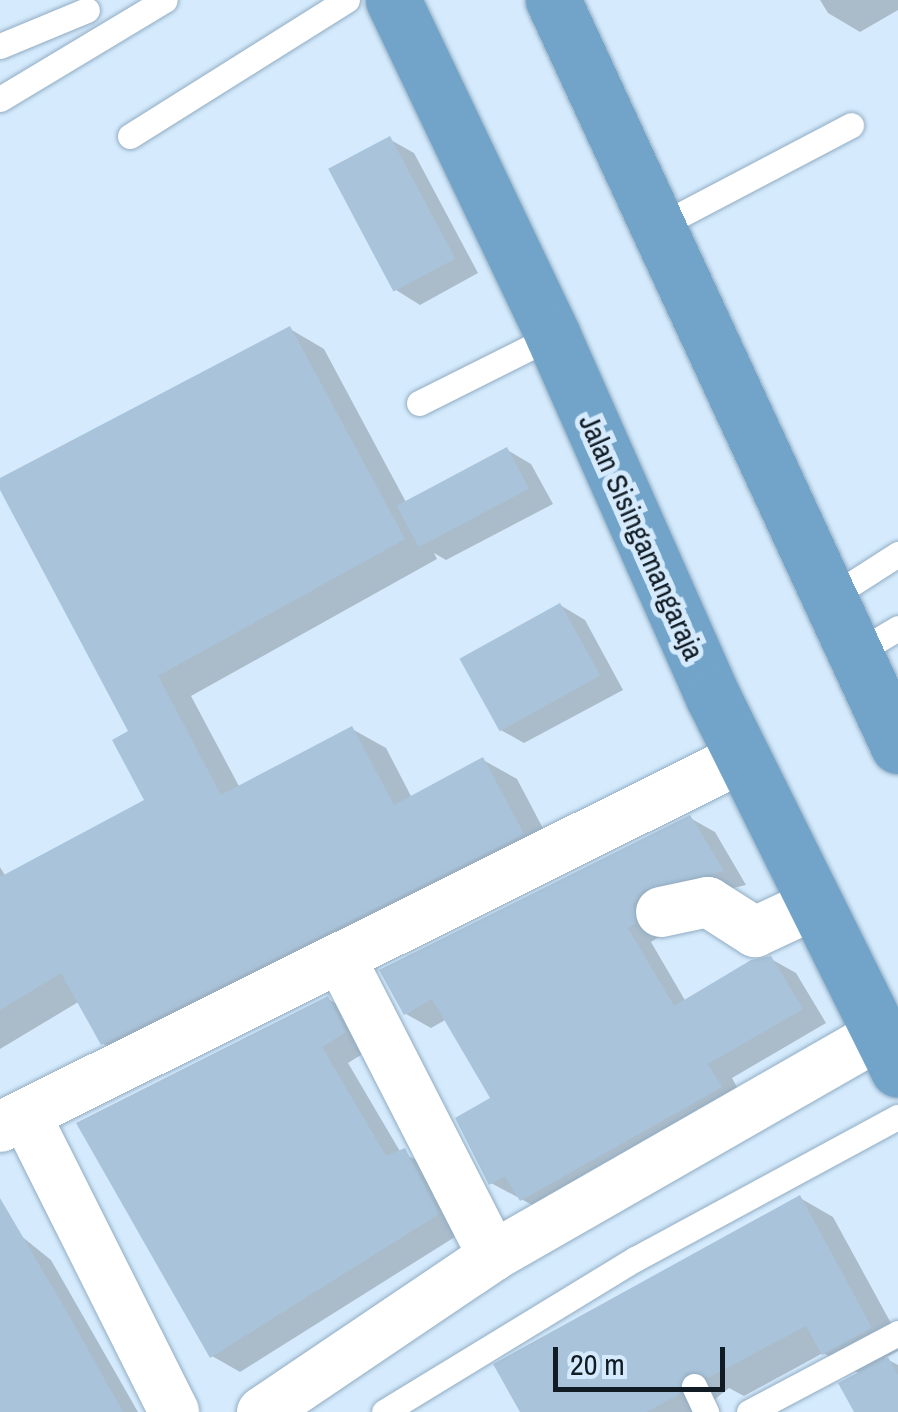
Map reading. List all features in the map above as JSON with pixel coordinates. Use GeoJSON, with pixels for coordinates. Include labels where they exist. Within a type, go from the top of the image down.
{"type":"FeatureCollection","features":[{"type":"Feature","properties":{"kind":"highway","name":"Jalan Sisingamangaraja"},"geometry":{"type":"LineString","coordinates":[[393,0],[553,336],[745,756],[889,1052]]}},
{"type":"Feature","properties":{"kind":"highway"},"geometry":{"type":"LineString","coordinates":[[553,0],[831,597],[877,640],[898,746]]}},
{"type":"Feature","properties":{"kind":"street"},"geometry":{"type":"LineString","coordinates":[[174,1412],[13,1122],[745,756]]}},
{"type":"Feature","properties":{"kind":"street"},"geometry":{"type":"LineString","coordinates":[[661,912],[708,902],[755,932],[815,904]]}},
{"type":"Feature","properties":{"kind":"street"},"geometry":{"type":"LineString","coordinates":[[340,959],[493,1256]]}},
{"type":"Feature","properties":{"kind":"street"},"geometry":{"type":"LineString","coordinates":[[262,1412],[493,1256],[889,1052]]}},
{"type":"Feature","properties":{"kind":"lane"},"geometry":{"type":"LineString","coordinates":[[0,98],[164,0]]}},
{"type":"Feature","properties":{"kind":"lane"},"geometry":{"type":"LineString","coordinates":[[130,136],[347,0]]}},
{"type":"Feature","properties":{"kind":"lane"},"geometry":{"type":"LineString","coordinates":[[0,46],[84,5],[104,37]]}},
{"type":"Feature","properties":{"kind":"lane"},"geometry":{"type":"LineString","coordinates":[[659,226],[851,125]]}},
{"type":"Feature","properties":{"kind":"lane"},"geometry":{"type":"LineString","coordinates":[[420,403],[553,336]]}},
{"type":"Feature","properties":{"kind":"lane"},"geometry":{"type":"LineString","coordinates":[[831,597],[898,554]]}},
{"type":"Feature","properties":{"kind":"lane"},"geometry":{"type":"LineString","coordinates":[[384,1412],[898,1117]]}},
{"type":"Feature","properties":{"kind":"lane"},"geometry":{"type":"LineString","coordinates":[[748,1412],[898,1333]]}},
{"type":"Feature","properties":{"kind":"lane"},"geometry":{"type":"LineString","coordinates":[[694,1386],[706,1412]]}},
{"type":"Feature","properties":{"kind":"building"},"geometry":{"type":"Polygon","coordinates":[[[390,136],[455,259],[393,292],[328,169],[390,136]]]}},
{"type":"Feature","properties":{"kind":"building"},"geometry":{"type":"Polygon","coordinates":[[[290,326],[405,539],[158,676],[221,795],[352,726],[394,805],[483,757],[524,834],[101,1045],[61,973],[0,1010],[0,877],[144,800],[112,740],[128,731],[0,490],[0,478],[290,326]]]}},
{"type":"Feature","properties":{"kind":"building"},"geometry":{"type":"Polygon","coordinates":[[[507,447],[529,488],[419,547],[397,506],[507,447]]]}},
{"type":"Feature","properties":{"kind":"building"},"geometry":{"type":"Polygon","coordinates":[[[560,603],[600,676],[500,731],[459,659],[560,603]]]}},
{"type":"Feature","properties":{"kind":"building"},"geometry":{"type":"Polygon","coordinates":[[[690,815],[724,871],[643,890],[633,904],[636,923],[628,928],[674,1006],[751,960],[771,956],[803,1009],[708,1064],[722,1087],[520,1201],[505,1176],[489,1185],[455,1118],[490,1098],[432,999],[404,1015],[379,970],[690,815]]]}},
{"type":"Feature","properties":{"kind":"building"},"geometry":{"type":"Polygon","coordinates":[[[328,996],[346,1032],[322,1047],[386,1156],[405,1148],[439,1214],[210,1358],[76,1123],[328,996]]]}},
{"type":"Feature","properties":{"kind":"building"},"geometry":{"type":"Polygon","coordinates":[[[800,1195],[872,1328],[822,1355],[806,1326],[708,1378],[686,1372],[680,1394],[646,1412],[520,1412],[493,1364],[800,1195]]]}},
{"type":"Feature","properties":{"kind":"building"},"geometry":{"type":"Polygon","coordinates":[[[0,1198],[64,1307],[123,1412],[0,1412],[0,1198]]]}},
{"type":"Feature","properties":{"kind":"building"},"geometry":{"type":"Polygon","coordinates":[[[888,1357],[898,1375],[898,1412],[854,1412],[838,1383],[888,1357]]]}}]}
